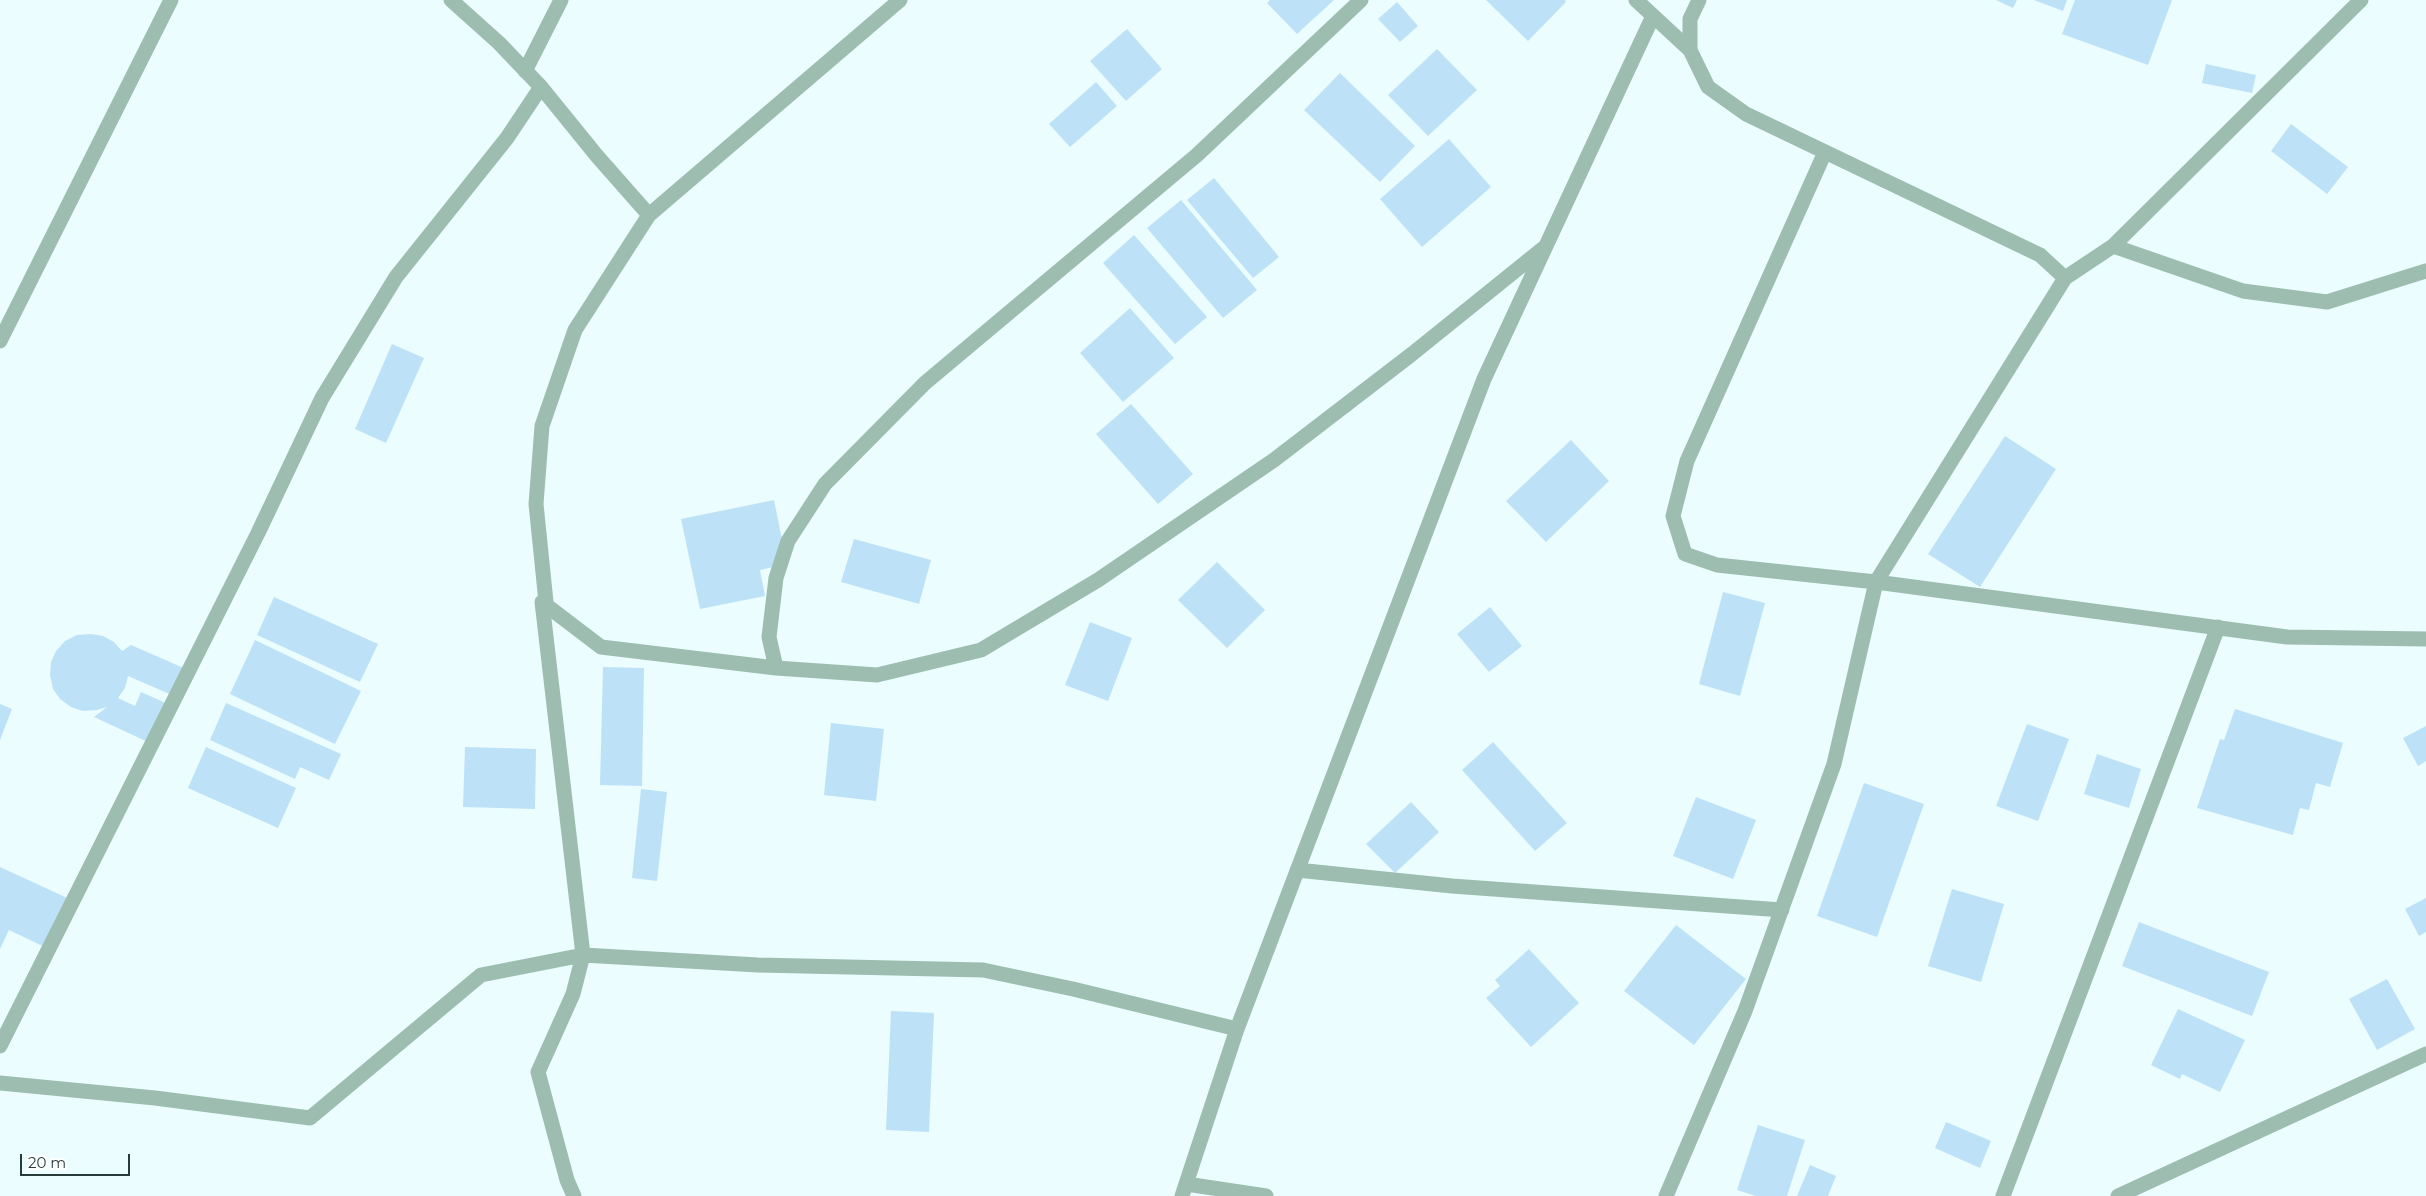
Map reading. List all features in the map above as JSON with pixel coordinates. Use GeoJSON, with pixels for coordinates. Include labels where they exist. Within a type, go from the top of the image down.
{"type":"FeatureCollection","features":[{"type":"Feature","properties":{"kind":"street"},"geometry":{"type":"LineString","coordinates":[[0,341],[171,0]]}},
{"type":"Feature","properties":{"kind":"street"},"geometry":{"type":"LineString","coordinates":[[451,0],[499,43],[541,87],[603,163],[649,215]]}},
{"type":"Feature","properties":{"kind":"street"},"geometry":{"type":"LineString","coordinates":[[525,71],[561,0]]}},
{"type":"Feature","properties":{"kind":"street"},"geometry":{"type":"LineString","coordinates":[[542,602],[546,602],[536,504],[542,426],[575,330],[649,215],[900,0]]}},
{"type":"Feature","properties":{"kind":"street"},"geometry":{"type":"LineString","coordinates":[[776,668],[769,637],[776,578],[788,541],[825,484],[925,384],[1197,155],[1361,0]]}},
{"type":"Feature","properties":{"kind":"street"},"geometry":{"type":"LineString","coordinates":[[1636,0],[1690,50],[1708,87],[1746,114],[2040,255],[2065,278]]}},
{"type":"Feature","properties":{"kind":"street"},"geometry":{"type":"LineString","coordinates":[[1690,50],[1690,19],[1699,0]]}},
{"type":"Feature","properties":{"kind":"street"},"geometry":{"type":"LineString","coordinates":[[1666,1196],[1745,1011],[1834,764],[1876,582],[2065,278],[2113,246],[2361,0]]}},
{"type":"Feature","properties":{"kind":"street"},"geometry":{"type":"LineString","coordinates":[[1266,1196],[1184,1190],[1237,1029],[1484,379],[1653,16]]}},
{"type":"Feature","properties":{"kind":"street"},"geometry":{"type":"LineString","coordinates":[[0,1046],[258,533],[322,398],[396,277],[508,138],[541,87]]}},
{"type":"Feature","properties":{"kind":"street"},"geometry":{"type":"LineString","coordinates":[[1825,152],[1687,461],[1672,516],[1684,554],[1717,566],[1876,582],[2287,637],[2426,638]]}},
{"type":"Feature","properties":{"kind":"street"},"geometry":{"type":"LineString","coordinates":[[542,602],[602,647],[776,668],[877,674],[981,650],[1098,580],[1274,460],[1412,354],[1546,246]]}},
{"type":"Feature","properties":{"kind":"street"},"geometry":{"type":"LineString","coordinates":[[2113,246],[2243,291],[2327,302],[2426,270]]}},
{"type":"Feature","properties":{"kind":"street"},"geometry":{"type":"LineString","coordinates":[[542,602],[583,956],[573,994],[538,1072],[567,1180],[574,1196]]}},
{"type":"Feature","properties":{"kind":"street"},"geometry":{"type":"LineString","coordinates":[[2003,1196],[2218,627]]}},
{"type":"Feature","properties":{"kind":"street"},"geometry":{"type":"LineString","coordinates":[[1297,870],[1452,886],[1782,910]]}},
{"type":"Feature","properties":{"kind":"street"},"geometry":{"type":"LineString","coordinates":[[0,1083],[155,1098],[310,1118],[481,975],[583,956],[758,965],[983,970],[1073,989],[1237,1029]]}},
{"type":"Feature","properties":{"kind":"street"},"geometry":{"type":"LineString","coordinates":[[2118,1196],[2148,1190],[2426,1054]]}},
{"type":"Feature","properties":{"kind":"building"},"geometry":{"type":"Polygon","coordinates":[[[1270,0],[1334,0],[1297,34],[1267,3],[1270,0]]]}},
{"type":"Feature","properties":{"kind":"building"},"geometry":{"type":"Polygon","coordinates":[[[1486,0],[1565,0],[1566,2],[1528,41],[1486,0]]]}},
{"type":"Feature","properties":{"kind":"building"},"geometry":{"type":"Polygon","coordinates":[[[1996,0],[2017,0],[2013,8],[1996,0]]]}},
{"type":"Feature","properties":{"kind":"building"},"geometry":{"type":"Polygon","coordinates":[[[2034,0],[2067,0],[2063,11],[2034,0]]]}},
{"type":"Feature","properties":{"kind":"building"},"geometry":{"type":"Polygon","coordinates":[[[2075,0],[2172,0],[2148,65],[2062,34],[2075,0]]]}},
{"type":"Feature","properties":{"kind":"building"},"geometry":{"type":"Polygon","coordinates":[[[1397,2],[1418,26],[1400,42],[1378,19],[1397,2]]]}},
{"type":"Feature","properties":{"kind":"building"},"geometry":{"type":"Polygon","coordinates":[[[1127,29],[1162,69],[1126,101],[1090,61],[1127,29]]]}},
{"type":"Feature","properties":{"kind":"building"},"geometry":{"type":"Polygon","coordinates":[[[1437,49],[1477,90],[1428,136],[1388,95],[1437,49]]]}},
{"type":"Feature","properties":{"kind":"building"},"geometry":{"type":"Polygon","coordinates":[[[2206,64],[2256,75],[2252,93],[2202,83],[2206,64]]]}},
{"type":"Feature","properties":{"kind":"building"},"geometry":{"type":"Polygon","coordinates":[[[1340,73],[1415,146],[1380,182],[1304,110],[1340,73]]]}},
{"type":"Feature","properties":{"kind":"building"},"geometry":{"type":"Polygon","coordinates":[[[1096,82],[1117,106],[1070,147],[1049,124],[1096,82]]]}},
{"type":"Feature","properties":{"kind":"building"},"geometry":{"type":"Polygon","coordinates":[[[2291,124],[2348,167],[2327,194],[2271,151],[2291,124]]]}},
{"type":"Feature","properties":{"kind":"building"},"geometry":{"type":"Polygon","coordinates":[[[1449,139],[1491,187],[1422,247],[1380,199],[1449,139]]]}},
{"type":"Feature","properties":{"kind":"building"},"geometry":{"type":"Polygon","coordinates":[[[1214,178],[1279,257],[1253,278],[1187,200],[1214,178]]]}},
{"type":"Feature","properties":{"kind":"building"},"geometry":{"type":"Polygon","coordinates":[[[1181,200],[1257,290],[1223,318],[1147,228],[1181,200]]]}},
{"type":"Feature","properties":{"kind":"building"},"geometry":{"type":"Polygon","coordinates":[[[1134,235],[1207,317],[1175,344],[1103,263],[1134,235]]]}},
{"type":"Feature","properties":{"kind":"building"},"geometry":{"type":"Polygon","coordinates":[[[1130,308],[1174,358],[1123,402],[1080,353],[1130,308]]]}},
{"type":"Feature","properties":{"kind":"building"},"geometry":{"type":"Polygon","coordinates":[[[392,344],[424,358],[386,443],[355,429],[392,344]]]}},
{"type":"Feature","properties":{"kind":"building"},"geometry":{"type":"Polygon","coordinates":[[[1131,404],[1193,474],[1158,504],[1096,434],[1131,404]]]}},
{"type":"Feature","properties":{"kind":"building"},"geometry":{"type":"Polygon","coordinates":[[[2005,436],[2056,469],[1980,587],[1928,554],[2005,436]]]}},
{"type":"Feature","properties":{"kind":"building"},"geometry":{"type":"Polygon","coordinates":[[[1571,440],[1609,481],[1546,542],[1506,501],[1571,440]]]}},
{"type":"Feature","properties":{"kind":"building"},"geometry":{"type":"Polygon","coordinates":[[[774,500],[787,564],[760,570],[765,596],[700,609],[681,519],[774,500]]]}},
{"type":"Feature","properties":{"kind":"building"},"geometry":{"type":"Polygon","coordinates":[[[854,539],[931,560],[919,604],[841,582],[854,539]]]}},
{"type":"Feature","properties":{"kind":"building"},"geometry":{"type":"Polygon","coordinates":[[[1217,562],[1265,610],[1227,648],[1178,600],[1217,562]]]}},
{"type":"Feature","properties":{"kind":"building"},"geometry":{"type":"Polygon","coordinates":[[[1723,592],[1765,603],[1740,696],[1699,684],[1723,592]]]}},
{"type":"Feature","properties":{"kind":"building"},"geometry":{"type":"Polygon","coordinates":[[[274,597],[378,644],[360,682],[257,635],[274,597]]]}},
{"type":"Feature","properties":{"kind":"building"},"geometry":{"type":"Polygon","coordinates":[[[1490,607],[1522,646],[1489,672],[1457,634],[1490,607]]]}},
{"type":"Feature","properties":{"kind":"building"},"geometry":{"type":"Polygon","coordinates":[[[1090,622],[1132,638],[1108,701],[1065,685],[1090,622]]]}},
{"type":"Feature","properties":{"kind":"building"},"geometry":{"type":"Polygon","coordinates":[[[91,634],[103,636],[114,642],[122,651],[131,645],[186,669],[174,696],[128,676],[125,688],[118,698],[135,706],[141,692],[168,704],[150,743],[94,717],[107,707],[83,711],[71,707],[60,699],[53,689],[50,675],[51,662],[56,651],[65,641],[77,635],[91,634]]]}},
{"type":"Feature","properties":{"kind":"building"},"geometry":{"type":"Polygon","coordinates":[[[255,640],[361,691],[335,744],[230,694],[255,640]]]}},
{"type":"Feature","properties":{"kind":"building"},"geometry":{"type":"Polygon","coordinates":[[[603,667],[644,668],[642,786],[600,785],[603,667]]]}},
{"type":"Feature","properties":{"kind":"building"},"geometry":{"type":"Polygon","coordinates":[[[226,703],[341,754],[329,780],[300,767],[295,779],[210,740],[226,703]]]}},
{"type":"Feature","properties":{"kind":"building"},"geometry":{"type":"Polygon","coordinates":[[[0,704],[12,709],[0,740],[0,704]]]}},
{"type":"Feature","properties":{"kind":"building"},"geometry":{"type":"Polygon","coordinates":[[[2235,709],[2343,743],[2330,787],[2316,783],[2309,810],[2300,808],[2293,835],[2197,808],[2220,739],[2224,740],[2235,709]]]}},
{"type":"Feature","properties":{"kind":"building"},"geometry":{"type":"Polygon","coordinates":[[[831,723],[884,729],[876,801],[824,795],[831,723]]]}},
{"type":"Feature","properties":{"kind":"building"},"geometry":{"type":"Polygon","coordinates":[[[2027,724],[2069,739],[2038,821],[1996,806],[2027,724]]]}},
{"type":"Feature","properties":{"kind":"building"},"geometry":{"type":"Polygon","coordinates":[[[2426,726],[2426,761],[2418,766],[2403,738],[2426,726]]]}},
{"type":"Feature","properties":{"kind":"building"},"geometry":{"type":"Polygon","coordinates":[[[1493,742],[1567,823],[1535,851],[1462,770],[1493,742]]]}},
{"type":"Feature","properties":{"kind":"building"},"geometry":{"type":"Polygon","coordinates":[[[206,747],[296,788],[278,828],[188,788],[206,747]]]}},
{"type":"Feature","properties":{"kind":"building"},"geometry":{"type":"Polygon","coordinates":[[[465,747],[536,749],[535,809],[463,807],[465,747]]]}},
{"type":"Feature","properties":{"kind":"building"},"geometry":{"type":"Polygon","coordinates":[[[2097,754],[2141,769],[2129,808],[2084,794],[2097,754]]]}},
{"type":"Feature","properties":{"kind":"building"},"geometry":{"type":"Polygon","coordinates":[[[1864,783],[1924,804],[1877,937],[1817,916],[1864,783]]]}},
{"type":"Feature","properties":{"kind":"building"},"geometry":{"type":"Polygon","coordinates":[[[641,789],[667,792],[657,881],[632,878],[641,789]]]}},
{"type":"Feature","properties":{"kind":"building"},"geometry":{"type":"Polygon","coordinates":[[[1696,797],[1756,820],[1733,879],[1673,856],[1696,797]]]}},
{"type":"Feature","properties":{"kind":"building"},"geometry":{"type":"Polygon","coordinates":[[[1411,802],[1439,832],[1395,873],[1366,844],[1411,802]]]}},
{"type":"Feature","properties":{"kind":"building"},"geometry":{"type":"Polygon","coordinates":[[[0,867],[76,902],[53,951],[9,930],[0,949],[0,867]]]}},
{"type":"Feature","properties":{"kind":"building"},"geometry":{"type":"Polygon","coordinates":[[[1952,889],[2004,904],[1981,982],[1928,966],[1952,889]]]}},
{"type":"Feature","properties":{"kind":"building"},"geometry":{"type":"Polygon","coordinates":[[[2426,898],[2426,932],[2419,936],[2405,909],[2426,898]]]}},
{"type":"Feature","properties":{"kind":"building"},"geometry":{"type":"Polygon","coordinates":[[[2139,922],[2269,972],[2252,1016],[2122,966],[2139,922]]]}},
{"type":"Feature","properties":{"kind":"building"},"geometry":{"type":"Polygon","coordinates":[[[1676,925],[1746,979],[1694,1045],[1624,991],[1676,925]]]}},
{"type":"Feature","properties":{"kind":"building"},"geometry":{"type":"Polygon","coordinates":[[[1529,949],[1579,1003],[1531,1047],[1486,998],[1500,986],[1495,980],[1529,949]]]}},
{"type":"Feature","properties":{"kind":"building"},"geometry":{"type":"Polygon","coordinates":[[[2387,979],[2415,1029],[2377,1050],[2349,999],[2387,979]]]}},
{"type":"Feature","properties":{"kind":"building"},"geometry":{"type":"Polygon","coordinates":[[[2178,1009],[2245,1040],[2220,1092],[2182,1074],[2180,1079],[2151,1065],[2178,1009]]]}},
{"type":"Feature","properties":{"kind":"building"},"geometry":{"type":"Polygon","coordinates":[[[891,1011],[934,1013],[929,1132],[886,1130],[891,1011]]]}},
{"type":"Feature","properties":{"kind":"building"},"geometry":{"type":"Polygon","coordinates":[[[1946,1122],[1991,1141],[1980,1168],[1935,1148],[1946,1122]]]}},
{"type":"Feature","properties":{"kind":"building"},"geometry":{"type":"Polygon","coordinates":[[[1758,1125],[1805,1140],[1787,1196],[1756,1196],[1737,1190],[1758,1125]]]}},
{"type":"Feature","properties":{"kind":"building"},"geometry":{"type":"Polygon","coordinates":[[[1810,1165],[1836,1176],[1828,1196],[1797,1196],[1810,1165]]]}}]}
